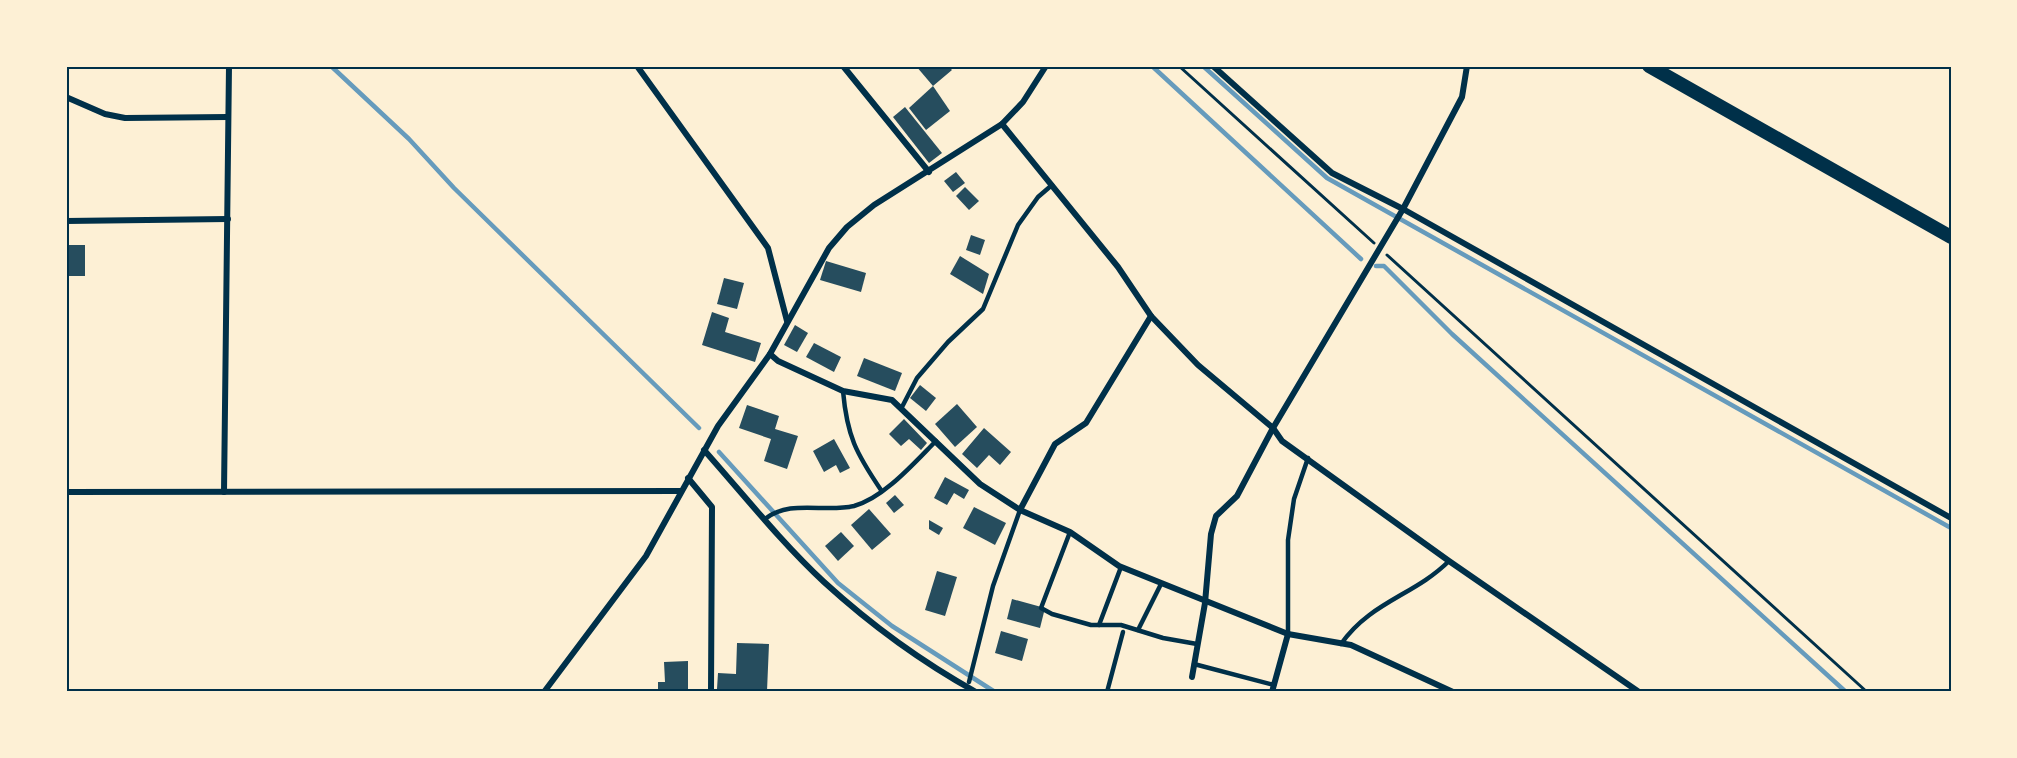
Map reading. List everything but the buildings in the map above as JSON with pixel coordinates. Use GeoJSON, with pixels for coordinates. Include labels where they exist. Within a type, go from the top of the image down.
{"type":"FeatureCollection","features":[{"type":"Feature","properties":{"kind":"highway"},"geometry":{"type":"LineString","coordinates":[[1649,66],[1951,237]]}},
{"type":"Feature","properties":{"kind":"street"},"geometry":{"type":"LineString","coordinates":[[224,492],[229,66]]}},
{"type":"Feature","properties":{"kind":"street"},"geometry":{"type":"LineString","coordinates":[[637,66],[768,248],[787,321]]}},
{"type":"Feature","properties":{"kind":"street"},"geometry":{"type":"LineString","coordinates":[[843,66],[929,172]]}},
{"type":"Feature","properties":{"kind":"street"},"geometry":{"type":"LineString","coordinates":[[544,692],[646,556],[718,426],[770,354],[829,248],[847,227],[874,205],[1002,124],[1023,102],[1046,66]]}},
{"type":"Feature","properties":{"kind":"street"},"geometry":{"type":"LineString","coordinates":[[1213,66],[1332,173],[1403,209],[1951,518]]}},
{"type":"Feature","properties":{"kind":"street"},"geometry":{"type":"LineString","coordinates":[[1192,677],[1205,603],[1211,534],[1216,516],[1237,496],[1273,428],[1403,209],[1462,97],[1467,66]]}},
{"type":"Feature","properties":{"kind":"street"},"geometry":{"type":"LineString","coordinates":[[66,97],[105,114],[125,118],[228,117]]}},
{"type":"Feature","properties":{"kind":"street"},"geometry":{"type":"LineString","coordinates":[[1002,124],[1118,267],[1151,316],[1198,365],[1273,428],[1282,441],[1449,561],[1640,692]]}},
{"type":"Feature","properties":{"kind":"street"},"geometry":{"type":"LineString","coordinates":[[66,221],[228,219]]}},
{"type":"Feature","properties":{"kind":"street"},"geometry":{"type":"LineString","coordinates":[[1020,510],[1055,444],[1086,423],[1151,316]]}},
{"type":"Feature","properties":{"kind":"street"},"geometry":{"type":"LineString","coordinates":[[770,354],[778,361],[843,391],[892,400],[902,407],[980,484],[1020,510],[1070,532],[1121,567],[1205,603],[1288,634],[1351,645],[1453,692]]}},
{"type":"Feature","properties":{"kind":"street"},"geometry":{"type":"LineString","coordinates":[[704,450],[822,580],[851,606],[888,635],[976,692]]}},
{"type":"Feature","properties":{"kind":"street"},"geometry":{"type":"LineString","coordinates":[[688,478],[712,507],[711,692]]}},
{"type":"Feature","properties":{"kind":"street"},"geometry":{"type":"LineString","coordinates":[[66,492],[680,491]]}},
{"type":"Feature","properties":{"kind":"street"},"geometry":{"type":"LineString","coordinates":[[1273,689],[1288,634]]}},
{"type":"Feature","properties":{"kind":"lane"},"geometry":{"type":"LineString","coordinates":[[902,407],[917,378],[948,342],[983,309],[1018,225],[1038,197],[1052,185]]}},
{"type":"Feature","properties":{"kind":"lane"},"geometry":{"type":"LineString","coordinates":[[843,391],[847,429],[864,466],[881,490]]}},
{"type":"Feature","properties":{"kind":"lane"},"geometry":{"type":"LineString","coordinates":[[765,519],[777,509],[854,506],[900,477],[936,441]]}},
{"type":"Feature","properties":{"kind":"lane"},"geometry":{"type":"LineString","coordinates":[[1288,634],[1288,540],[1294,499],[1308,458]]}},
{"type":"Feature","properties":{"kind":"lane"},"geometry":{"type":"LineString","coordinates":[[968,687],[993,586],[1020,510]]}},
{"type":"Feature","properties":{"kind":"lane"},"geometry":{"type":"LineString","coordinates":[[1070,532],[1041,608],[1052,614],[1099,625],[1121,625],[1163,638],[1197,644]]}},
{"type":"Feature","properties":{"kind":"lane"},"geometry":{"type":"LineString","coordinates":[[1341,644],[1353,626],[1376,608],[1438,572],[1449,561]]}},
{"type":"Feature","properties":{"kind":"lane"},"geometry":{"type":"LineString","coordinates":[[1099,625],[1121,567]]}},
{"type":"Feature","properties":{"kind":"lane"},"geometry":{"type":"LineString","coordinates":[[1138,630],[1161,584]]}},
{"type":"Feature","properties":{"kind":"lane"},"geometry":{"type":"LineString","coordinates":[[1107,692],[1123,632]]}},
{"type":"Feature","properties":{"kind":"lane"},"geometry":{"type":"LineString","coordinates":[[1194,664],[1273,689]]}},
{"type":"Feature","properties":{"kind":"path"},"geometry":{"type":"LineString","coordinates":[[1179,66],[1868,692]]}},
{"type":"Feature","properties":{"kind":"waterway"},"geometry":{"type":"LineString","coordinates":[[331,66],[409,139],[454,188],[699,428]]}},
{"type":"Feature","properties":{"kind":"waterway"},"geometry":{"type":"LineString","coordinates":[[1152,66],[1361,259]]}},
{"type":"Feature","properties":{"kind":"waterway"},"geometry":{"type":"LineString","coordinates":[[1203,66],[1327,178],[1951,528]]}},
{"type":"Feature","properties":{"kind":"waterway"},"geometry":{"type":"LineString","coordinates":[[1376,266],[1384,266],[1452,334],[1846,692]]}},
{"type":"Feature","properties":{"kind":"waterway"},"geometry":{"type":"LineString","coordinates":[[719,452],[838,583],[892,626],[995,692]]}}]}
